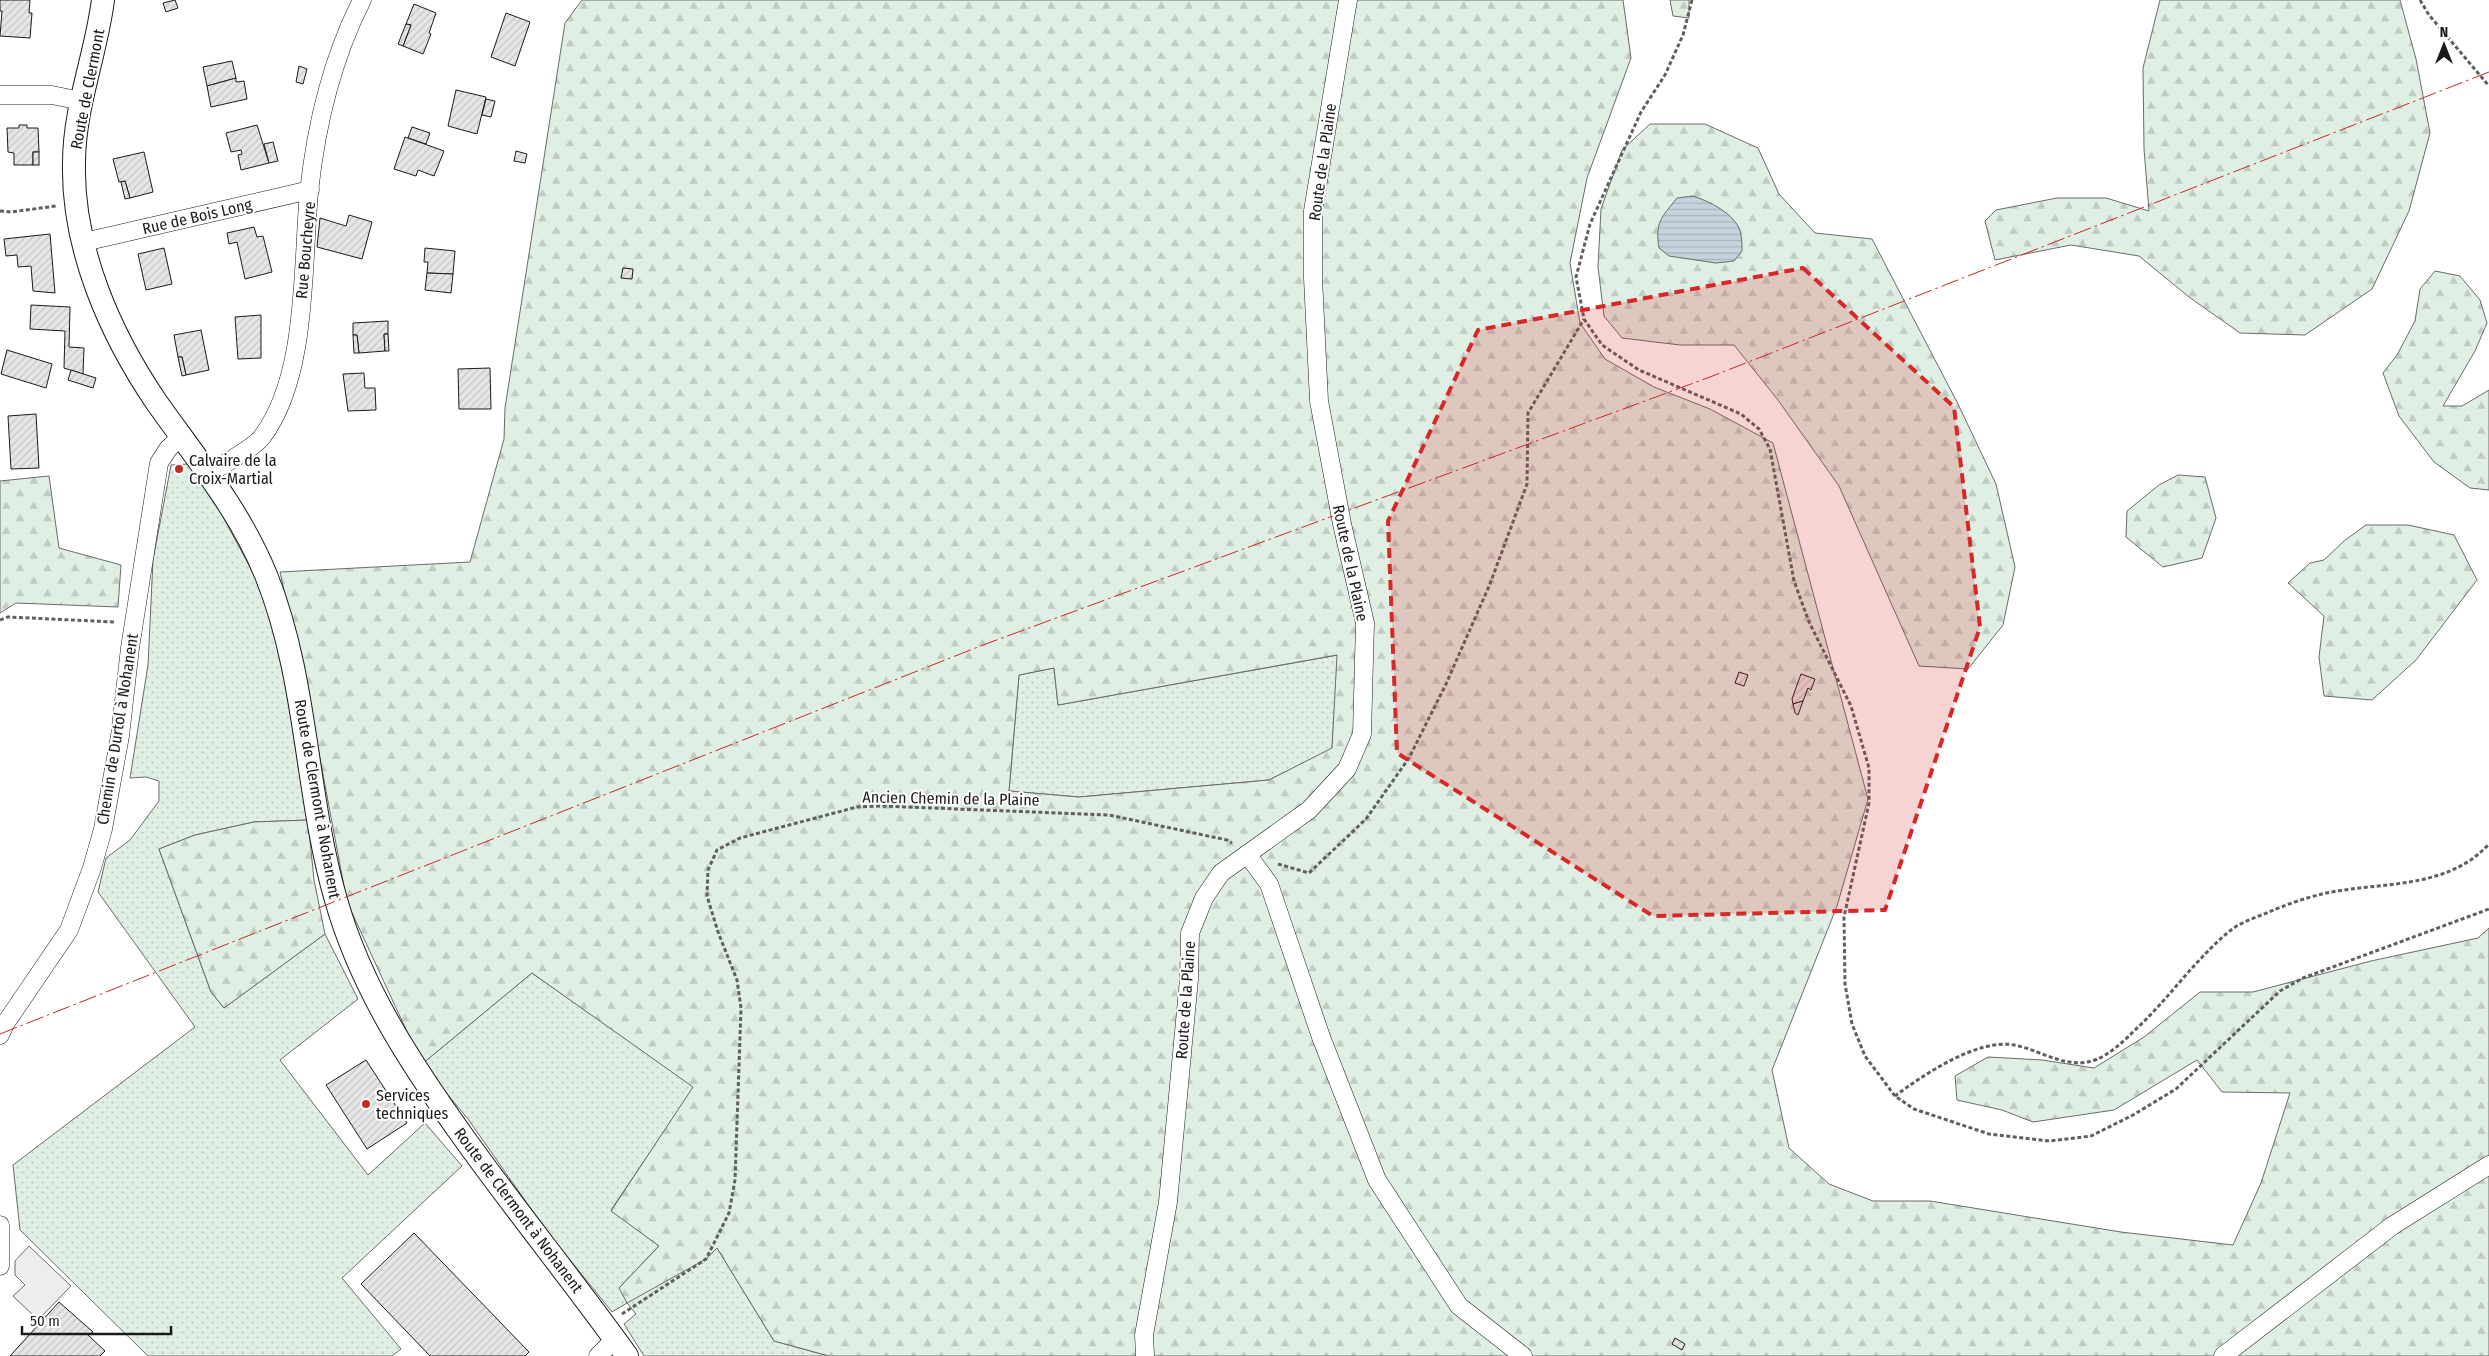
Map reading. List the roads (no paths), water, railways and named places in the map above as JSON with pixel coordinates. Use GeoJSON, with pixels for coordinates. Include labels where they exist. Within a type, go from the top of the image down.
{"type":"FeatureCollection","features":[{"type":"Feature","properties":{"kind":"street","name":"Route de Clermont"},"geometry":{"type":"LineString","coordinates":[[103,0],[81,101],[74,145],[76,201],[84,242],[101,298],[135,368],[209,474]]}},
{"type":"Feature","properties":{"kind":"street","name":"Rue Boucheyre"},"geometry":{"type":"LineString","coordinates":[[209,474],[260,439],[274,418],[291,374],[298,328],[310,190],[321,116],[346,31],[362,0]]}},
{"type":"Feature","properties":{"kind":"street","name":"Route de la Plaine"},"geometry":{"type":"LineString","coordinates":[[1145,1356],[1147,1318],[1168,1202],[1189,979],[1190,933],[1204,898],[1221,873],[1309,810],[1347,769],[1362,734],[1364,623],[1342,524],[1319,401],[1313,278],[1313,212],[1348,0]]}},
{"type":"Feature","properties":{"kind":"street"},"geometry":{"type":"LineString","coordinates":[[0,95],[52,95],[81,101]]}},
{"type":"Feature","properties":{"kind":"street","name":"Rue de Bois Long"},"geometry":{"type":"LineString","coordinates":[[84,242],[310,190]]}},
{"type":"Feature","properties":{"kind":"street","name":"Chemin de Durtol à Nohanent"},"geometry":{"type":"LineString","coordinates":[[0,1035],[4,1024],[69,930],[92,868],[102,829],[120,736],[133,623],[159,463],[168,449],[181,436]]}},
{"type":"Feature","properties":{"kind":"street","name":"Route de Clermont à Nohanent"},"geometry":{"type":"LineString","coordinates":[[209,474],[245,531],[265,572],[284,625],[298,685],[326,858],[336,901],[373,994],[398,1042],[420,1075],[509,1200],[616,1340]]}},
{"type":"Feature","properties":{"kind":"street"},"geometry":{"type":"LineString","coordinates":[[1247,854],[1269,884],[1321,1037],[1377,1180],[1459,1306],[1523,1356]]}},
{"type":"Feature","properties":{"kind":"street"},"geometry":{"type":"LineString","coordinates":[[2222,1356],[2392,1226],[2489,1165]]}},
{"type":"Feature","properties":{"kind":"street"},"geometry":{"type":"LineString","coordinates":[[0,1227],[0,1266]]}},
{"type":"Feature","properties":{"kind":"street"},"geometry":{"type":"LineString","coordinates":[[598,1356],[616,1340]]}},
{"type":"Feature","properties":{"kind":"place","name":"Calvaire de la Croix-Martial"},"geometry":{"type":"Point","coordinates":[179,469]}},
{"type":"Feature","properties":{"kind":"place","name":"Services techniques"},"geometry":{"type":"Point","coordinates":[366,1104]}}]}
